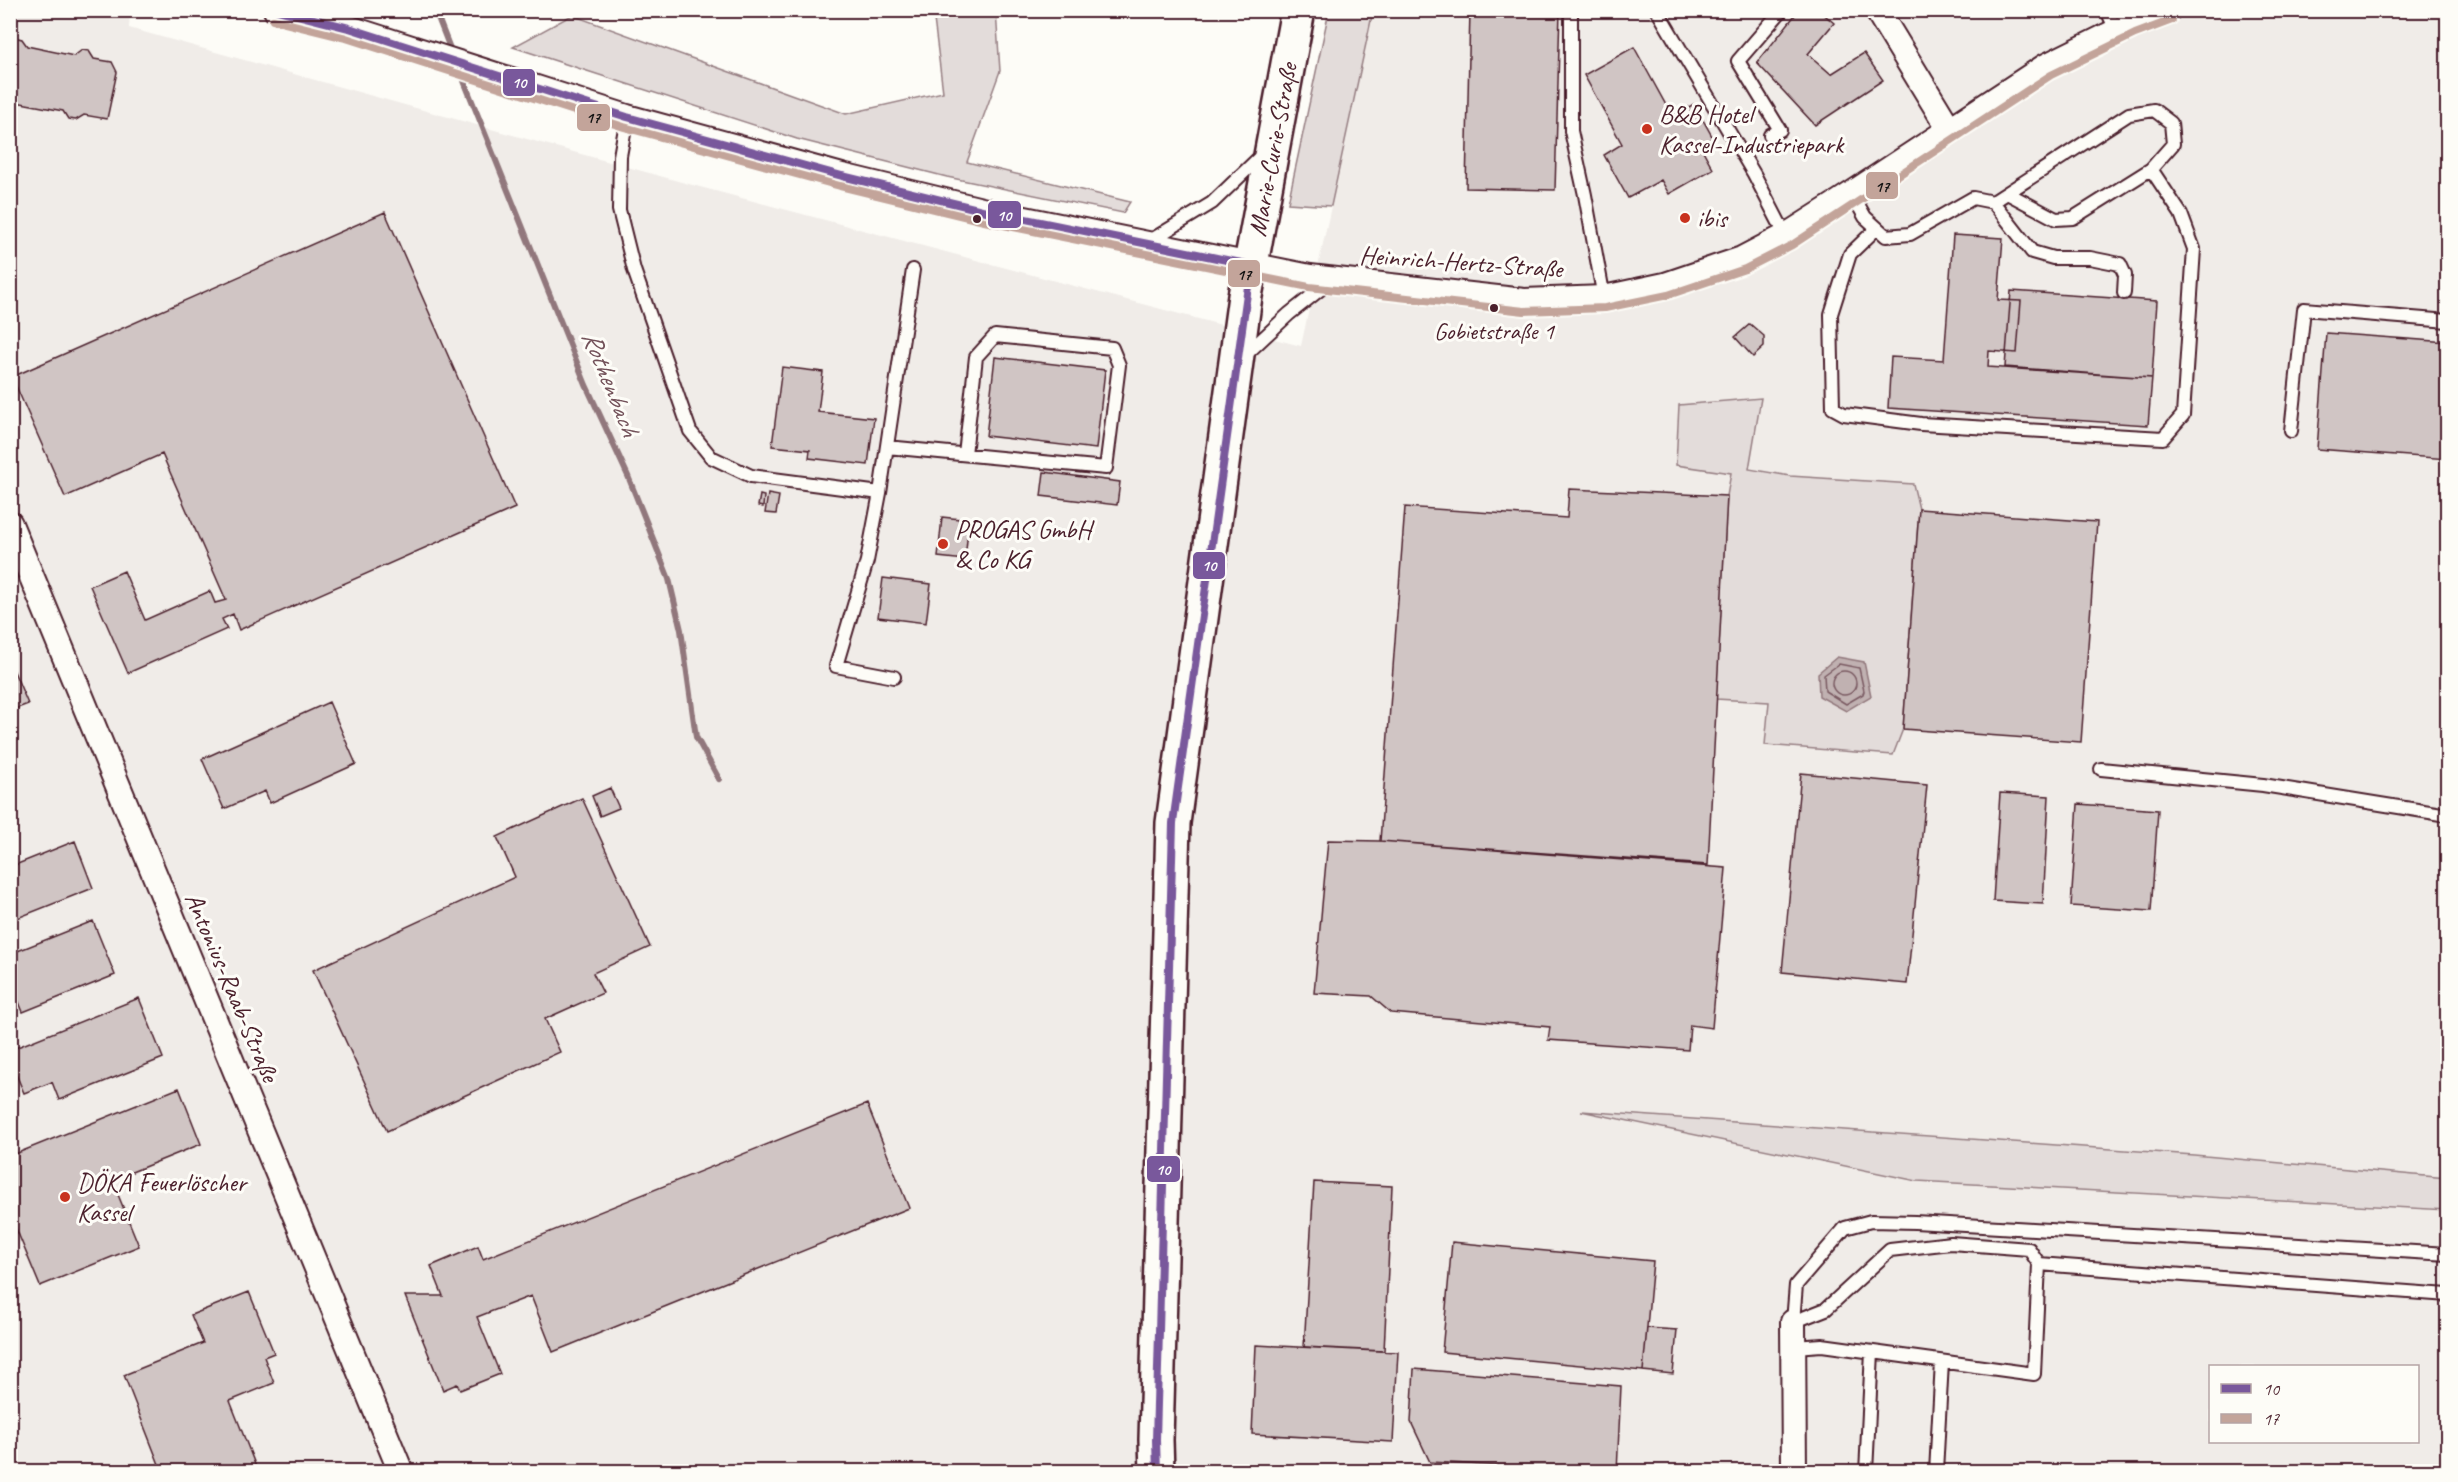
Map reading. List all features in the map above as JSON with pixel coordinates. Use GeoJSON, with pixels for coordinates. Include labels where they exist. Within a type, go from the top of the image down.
{"type":"FeatureCollection","features":[{"type":"Feature","properties":{"kind":"main road","name":"Marie-Curie-Straße"},"geometry":{"type":"LineString","coordinates":[[1157,1472],[1173,823],[1251,265],[1298,10]]}},
{"type":"Feature","properties":{"kind":"street","name":"Heinrich-Hertz-Straße"},"geometry":{"type":"LineString","coordinates":[[276,10],[348,28],[627,117],[842,176],[986,212],[1332,280],[1524,301],[1604,298],[1665,285],[1742,259],[1786,236],[1852,194],[2111,21],[2168,10]]}},
{"type":"Feature","properties":{"kind":"street"},"geometry":{"type":"LineString","coordinates":[[1877,10],[1950,130]]}},
{"type":"Feature","properties":{"kind":"street","name":"Antonius-Raab-Straße"},"geometry":{"type":"LineString","coordinates":[[10,524],[401,1472]]}},
{"type":"Feature","properties":{"kind":"street"},"geometry":{"type":"LineString","coordinates":[[1793,1322],[1794,1472]]}},
{"type":"Feature","properties":{"kind":"lane"},"geometry":{"type":"LineString","coordinates":[[1571,10],[1570,131],[1585,195],[1604,298]]}},
{"type":"Feature","properties":{"kind":"lane"},"geometry":{"type":"LineString","coordinates":[[1657,10],[1754,174],[1786,236]]}},
{"type":"Feature","properties":{"kind":"lane"},"geometry":{"type":"LineString","coordinates":[[1770,135],[1780,130],[1738,61],[1782,10]]}},
{"type":"Feature","properties":{"kind":"lane"},"geometry":{"type":"LineString","coordinates":[[1993,202],[2129,114],[2154,110],[2171,123],[2173,144],[2151,169],[2073,218],[2056,219],[2007,193]]}},
{"type":"Feature","properties":{"kind":"lane"},"geometry":{"type":"LineString","coordinates":[[627,117],[620,156],[619,210],[634,270],[690,431],[711,457],[751,476],[880,493]]}},
{"type":"Feature","properties":{"kind":"lane"},"geometry":{"type":"LineString","coordinates":[[1145,244],[1212,204],[1273,144]]}},
{"type":"Feature","properties":{"kind":"lane"},"geometry":{"type":"LineString","coordinates":[[1877,228],[1850,255],[1831,314],[1833,408],[1844,414],[1921,424],[2163,438],[2183,415],[2194,249],[2181,214],[2151,169]]}},
{"type":"Feature","properties":{"kind":"lane"},"geometry":{"type":"LineString","coordinates":[[1852,194],[1865,217],[1886,236],[1910,234],[1973,198],[1993,202],[2032,252],[2053,258],[2090,258],[2120,264],[2125,275],[2124,293]]}},
{"type":"Feature","properties":{"kind":"lane"},"geometry":{"type":"LineString","coordinates":[[894,677],[836,666],[867,561],[880,493],[913,270]]}},
{"type":"Feature","properties":{"kind":"lane"},"geometry":{"type":"LineString","coordinates":[[1236,364],[1289,314],[1332,280]]}},
{"type":"Feature","properties":{"kind":"lane"},"geometry":{"type":"LineString","coordinates":[[2291,431],[2304,309],[2448,321]]}},
{"type":"Feature","properties":{"kind":"lane"},"geometry":{"type":"LineString","coordinates":[[887,447],[1106,468],[1119,365],[1112,348],[995,336],[976,357],[965,454]]}},
{"type":"Feature","properties":{"kind":"lane"},"geometry":{"type":"LineString","coordinates":[[2101,769],[2263,785],[2448,816]]}},
{"type":"Feature","properties":{"kind":"lane"},"geometry":{"type":"LineString","coordinates":[[1794,1347],[1822,1345],[2034,1374],[2039,1264],[2029,1249],[1951,1243],[1890,1250],[1826,1309],[1793,1322],[1796,1285],[1845,1228],[1871,1221],[2448,1254]]}},
{"type":"Feature","properties":{"kind":"lane"},"geometry":{"type":"LineString","coordinates":[[2039,1264],[2448,1295]]}},
{"type":"Feature","properties":{"kind":"lane"},"geometry":{"type":"LineString","coordinates":[[1866,1472],[1872,1352]]}},
{"type":"Feature","properties":{"kind":"lane"},"geometry":{"type":"LineString","coordinates":[[1936,1472],[1942,1362]]}},
{"type":"Feature","properties":{"kind":"shaded area"},"geometry":{"type":"Polygon","coordinates":[[[10,11],[130,11],[129,28],[685,183],[1301,346],[1373,11],[2447,11],[2447,1471],[11,1471],[10,11]]]}},
{"type":"Feature","properties":{"kind":"shaded area"},"geometry":{"type":"Polygon","coordinates":[[[933,11],[996,11],[1000,71],[967,162],[1130,202],[1123,213],[947,177],[797,139],[513,47],[572,15],[846,114],[943,92],[933,11]]]}},
{"type":"Feature","properties":{"kind":"shaded area"},"geometry":{"type":"Polygon","coordinates":[[[1329,11],[1373,11],[1331,206],[1288,203],[1329,11]]]}},
{"type":"Feature","properties":{"kind":"shaded area"},"geometry":{"type":"Polygon","coordinates":[[[1761,398],[1749,469],[1790,476],[1913,484],[1919,509],[1903,729],[1893,755],[1765,745],[1769,702],[1716,699],[1727,496],[1731,473],[1676,465],[1679,405],[1761,398]]]}},
{"type":"Feature","properties":{"kind":"shaded area"},"geometry":{"type":"Polygon","coordinates":[[[1581,1111],[2194,1155],[2447,1178],[2447,1210],[1917,1181],[1581,1111]]]}},
{"type":"Feature","properties":{"kind":"water"},"geometry":{"type":"Polygon","coordinates":[[[1837,657],[1864,662],[1871,696],[1846,711],[1819,696],[1818,673],[1837,657]]]}},
{"type":"Feature","properties":{"kind":"building"},"geometry":{"type":"Polygon","coordinates":[[[1470,10],[1560,10],[1555,190],[1466,188],[1470,10]]]}},
{"type":"Feature","properties":{"kind":"building"},"geometry":{"type":"Polygon","coordinates":[[[1799,10],[1819,10],[1834,23],[1808,54],[1831,74],[1864,53],[1883,80],[1815,125],[1757,63],[1799,10]]]}},
{"type":"Feature","properties":{"kind":"building"},"geometry":{"type":"Polygon","coordinates":[[[14,37],[22,39],[27,46],[74,56],[82,50],[89,51],[94,59],[112,62],[117,72],[107,119],[84,115],[76,120],[68,119],[63,111],[16,102],[10,105],[10,40],[14,37]]]}},
{"type":"Feature","properties":{"kind":"building"},"geometry":{"type":"Polygon","coordinates":[[[1634,47],[1672,116],[1694,104],[1713,138],[1700,145],[1713,169],[1669,194],[1661,180],[1628,198],[1604,155],[1622,144],[1584,75],[1634,47]]]}},
{"type":"Feature","properties":{"kind":"building"},"geometry":{"type":"Polygon","coordinates":[[[385,212],[515,508],[239,630],[233,614],[222,619],[227,629],[128,673],[90,586],[124,571],[145,620],[210,591],[215,603],[226,600],[162,454],[65,497],[12,377],[385,212]]]}},
{"type":"Feature","properties":{"kind":"building"},"geometry":{"type":"Polygon","coordinates":[[[1953,235],[2003,238],[1998,300],[2021,301],[2017,353],[1989,351],[1988,367],[2152,378],[2148,425],[1888,408],[1891,357],[1944,360],[1953,235]]]}},
{"type":"Feature","properties":{"kind":"building"},"geometry":{"type":"Polygon","coordinates":[[[2011,291],[2157,301],[2152,378],[2005,367],[2011,291]]]}},
{"type":"Feature","properties":{"kind":"building"},"geometry":{"type":"Polygon","coordinates":[[[1750,324],[1764,336],[1764,347],[1753,357],[1735,337],[1750,324]]]}},
{"type":"Feature","properties":{"kind":"building"},"geometry":{"type":"Polygon","coordinates":[[[2326,333],[2448,342],[2448,459],[2317,449],[2326,333]]]}},
{"type":"Feature","properties":{"kind":"building"},"geometry":{"type":"Polygon","coordinates":[[[995,357],[1105,370],[1096,449],[986,436],[995,357]]]}},
{"type":"Feature","properties":{"kind":"building"},"geometry":{"type":"Polygon","coordinates":[[[782,367],[823,372],[818,412],[874,418],[868,465],[809,458],[810,450],[772,446],[782,367]]]}},
{"type":"Feature","properties":{"kind":"building"},"geometry":{"type":"Polygon","coordinates":[[[1044,472],[1120,482],[1117,505],[1041,496],[1044,472]]]}},
{"type":"Feature","properties":{"kind":"building"},"geometry":{"type":"Polygon","coordinates":[[[1569,489],[1727,496],[1708,865],[1380,841],[1405,507],[1567,518],[1569,489]]]}},
{"type":"Feature","properties":{"kind":"building"},"geometry":{"type":"Polygon","coordinates":[[[768,494],[779,496],[776,514],[765,513],[768,494]]]}},
{"type":"Feature","properties":{"kind":"building"},"geometry":{"type":"Polygon","coordinates":[[[760,495],[764,496],[763,507],[758,506],[760,495]]]}},
{"type":"Feature","properties":{"kind":"building"},"geometry":{"type":"Polygon","coordinates":[[[1919,509],[2097,522],[2081,742],[1903,729],[1919,509]]]}},
{"type":"Feature","properties":{"kind":"building"},"geometry":{"type":"Polygon","coordinates":[[[942,517],[969,520],[965,560],[938,557],[942,517]]]}},
{"type":"Feature","properties":{"kind":"building"},"geometry":{"type":"Polygon","coordinates":[[[883,578],[931,584],[926,623],[878,617],[883,578]]]}},
{"type":"Feature","properties":{"kind":"building"},"geometry":{"type":"Polygon","coordinates":[[[10,662],[28,704],[10,711],[10,662]]]}},
{"type":"Feature","properties":{"kind":"building"},"geometry":{"type":"Polygon","coordinates":[[[329,702],[356,764],[270,803],[265,791],[224,809],[202,759],[329,702]]]}},
{"type":"Feature","properties":{"kind":"building"},"geometry":{"type":"Polygon","coordinates":[[[1801,773],[1927,785],[1907,984],[1782,972],[1801,773]]]}},
{"type":"Feature","properties":{"kind":"building"},"geometry":{"type":"Polygon","coordinates":[[[610,788],[619,808],[600,816],[592,796],[610,788]]]}},
{"type":"Feature","properties":{"kind":"building"},"geometry":{"type":"Polygon","coordinates":[[[2000,793],[2049,796],[2043,904],[1993,901],[2000,793]]]}},
{"type":"Feature","properties":{"kind":"building"},"geometry":{"type":"Polygon","coordinates":[[[582,798],[650,947],[593,973],[603,993],[545,1019],[560,1052],[387,1131],[313,970],[515,877],[497,837],[582,798]]]}},
{"type":"Feature","properties":{"kind":"building"},"geometry":{"type":"Polygon","coordinates":[[[2078,804],[2158,810],[2151,911],[2071,906],[2078,804]]]}},
{"type":"Feature","properties":{"kind":"building"},"geometry":{"type":"Polygon","coordinates":[[[1328,840],[1380,841],[1726,868],[1712,1028],[1690,1025],[1688,1050],[1548,1040],[1550,1027],[1391,1013],[1371,996],[1314,993],[1328,840]]]}},
{"type":"Feature","properties":{"kind":"building"},"geometry":{"type":"Polygon","coordinates":[[[75,841],[93,888],[10,921],[10,867],[75,841]]]}},
{"type":"Feature","properties":{"kind":"building"},"geometry":{"type":"Polygon","coordinates":[[[93,921],[115,975],[23,1012],[10,980],[10,954],[93,921]]]}},
{"type":"Feature","properties":{"kind":"building"},"geometry":{"type":"Polygon","coordinates":[[[139,998],[163,1058],[59,1100],[52,1082],[24,1093],[10,1060],[10,1050],[139,998]]]}},
{"type":"Feature","properties":{"kind":"building","name":"DÖKA Feuerlöscher Kassel"},"geometry":{"type":"Polygon","coordinates":[[[179,1088],[201,1144],[112,1180],[139,1246],[40,1286],[10,1214],[10,1156],[179,1088]]]}},
{"type":"Feature","properties":{"kind":"building"},"geometry":{"type":"Polygon","coordinates":[[[867,1104],[909,1208],[553,1352],[531,1296],[477,1317],[500,1374],[460,1390],[457,1384],[443,1390],[405,1296],[443,1296],[431,1266],[478,1246],[483,1259],[867,1104]]]}},
{"type":"Feature","properties":{"kind":"building"},"geometry":{"type":"Polygon","coordinates":[[[1314,1182],[1392,1186],[1384,1351],[1304,1347],[1314,1182]]]}},
{"type":"Feature","properties":{"kind":"building"},"geometry":{"type":"Polygon","coordinates":[[[1452,1242],[1653,1261],[1643,1371],[1442,1352],[1452,1242]]]}},
{"type":"Feature","properties":{"kind":"building"},"geometry":{"type":"Polygon","coordinates":[[[249,1292],[274,1353],[264,1357],[274,1383],[230,1401],[258,1472],[162,1472],[124,1375],[203,1343],[191,1315],[249,1292]]]}},
{"type":"Feature","properties":{"kind":"building"},"geometry":{"type":"Polygon","coordinates":[[[1647,1328],[1677,1330],[1673,1374],[1643,1371],[1647,1328]]]}},
{"type":"Feature","properties":{"kind":"building"},"geometry":{"type":"Polygon","coordinates":[[[1256,1345],[1398,1352],[1393,1442],[1252,1434],[1256,1345]]]}},
{"type":"Feature","properties":{"kind":"building"},"geometry":{"type":"Polygon","coordinates":[[[1414,1369],[1621,1386],[1617,1472],[1430,1462],[1411,1422],[1414,1369]]]}},
{"type":"Feature","properties":{"kind":"building"},"geometry":{"type":"Polygon","coordinates":[[[1305,1469],[1352,1472],[1305,1472],[1305,1469]]]}},
{"type":"Feature","properties":{"kind":"waterway","name":"Rothenbach"},"geometry":{"type":"LineString","coordinates":[[435,10],[453,56]]}},
{"type":"Feature","properties":{"kind":"waterway","name":"Rothenbach"},"geometry":{"type":"LineString","coordinates":[[460,71],[586,385],[628,476],[669,579],[681,630],[696,737],[719,779]]}},
{"type":"Feature","properties":{"kind":"transit line","name":"10"},"geometry":{"type":"LineString","coordinates":[[278,10],[349,28],[627,117],[842,176],[986,211],[1251,265]]}},
{"type":"Feature","properties":{"kind":"transit line","name":"17"},"geometry":{"type":"LineString","coordinates":[[273,20],[346,38],[624,127],[840,186],[984,221],[1309,287],[1524,311],[1605,308],[1668,295],[1745,269],[1792,245],[2051,75],[2135,34],[2172,20]]}},
{"type":"Feature","properties":{"kind":"transit line","name":"10"},"geometry":{"type":"LineString","coordinates":[[1157,1472],[1173,823],[1251,265]]}},
{"type":"Feature","properties":{"kind":"place","name":"B&B Hotel Kassel-Industriepark"},"geometry":{"type":"Point","coordinates":[1647,129]}},
{"type":"Feature","properties":{"kind":"place","name":"ibis"},"geometry":{"type":"Point","coordinates":[1685,218]}},
{"type":"Feature","properties":{"kind":"place","name":"Gobietstraße 1"},"geometry":{"type":"Point","coordinates":[1494,308]}},
{"type":"Feature","properties":{"kind":"place","name":"PROGAS GmbH & Co KG"},"geometry":{"type":"Point","coordinates":[943,544]}},
{"type":"Feature","properties":{"kind":"place","name":"DÖKA Feuerlöscher Kassel"},"geometry":{"type":"Point","coordinates":[65,1197]}}]}
